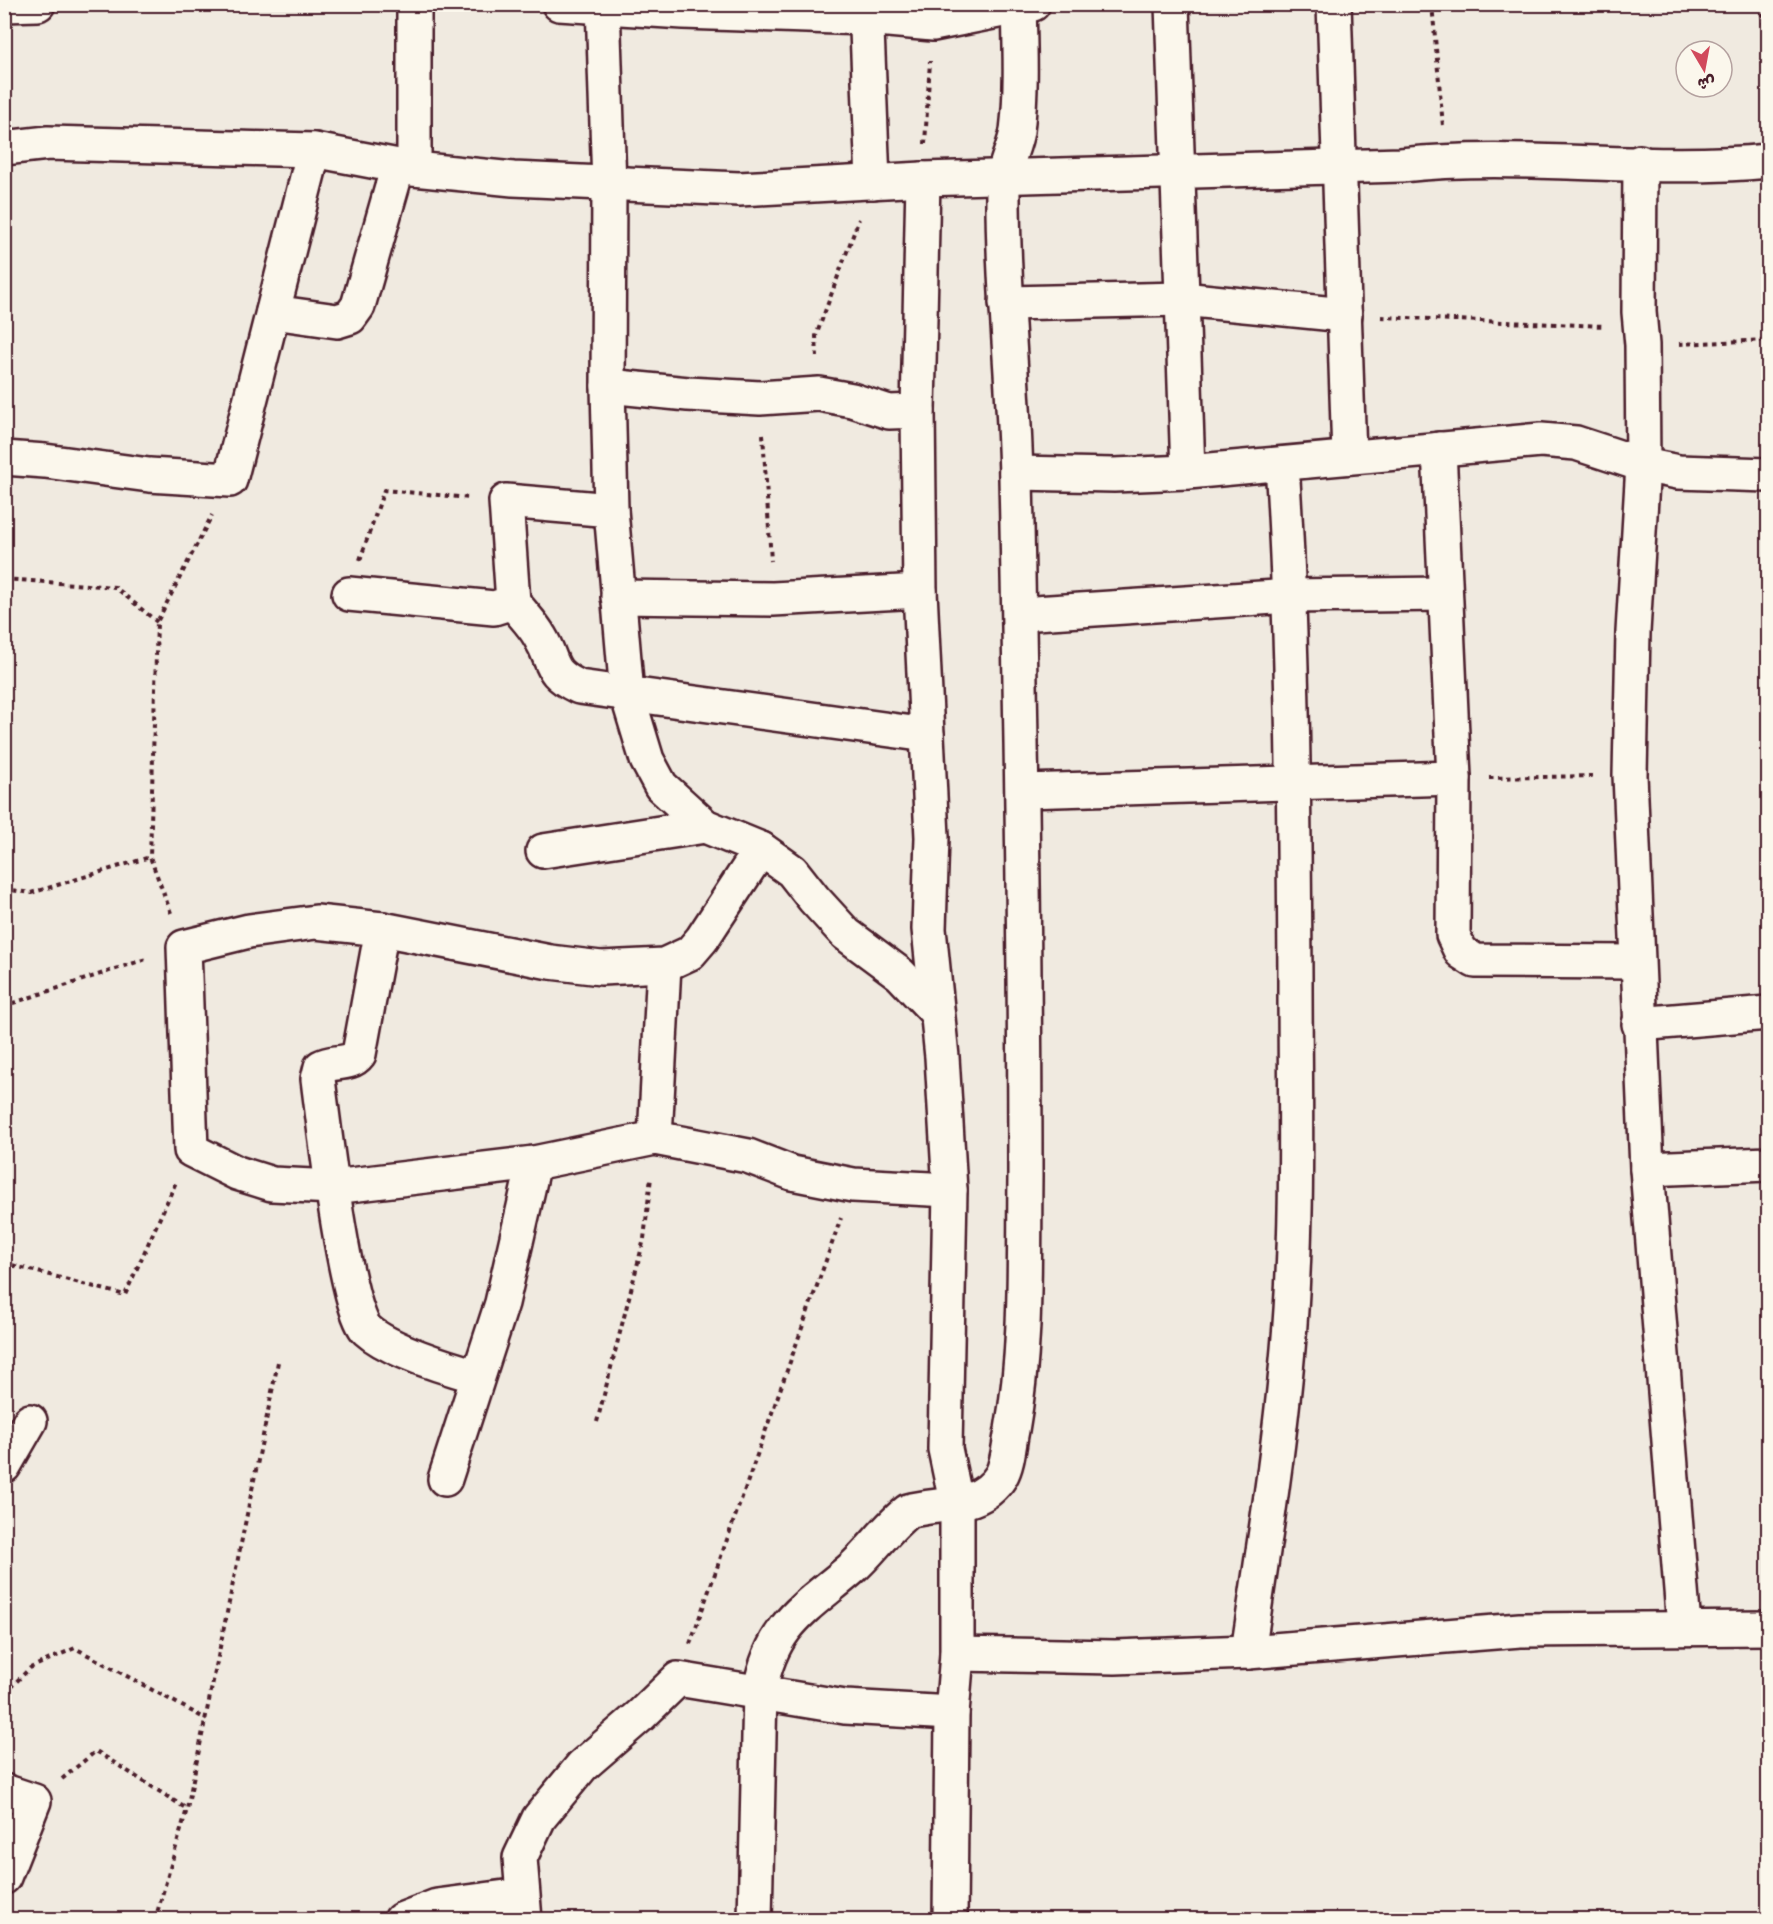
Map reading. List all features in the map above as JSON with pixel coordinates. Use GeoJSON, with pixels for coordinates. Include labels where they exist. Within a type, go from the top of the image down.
{"type":"FeatureCollection","features":[{"type":"Feature","properties":{"kind":"street"},"geometry":{"type":"LineString","coordinates":[[4,5],[38,4]]}},
{"type":"Feature","properties":{"kind":"street"},"geometry":{"type":"LineString","coordinates":[[273,312],[338,321],[350,317],[358,306],[406,167],[414,4]]}},
{"type":"Feature","properties":{"kind":"street"},"geometry":{"type":"LineString","coordinates":[[559,4],[603,7],[866,11],[933,24],[1024,5],[1018,123],[1014,149],[1003,178],[1006,303],[1016,473],[1024,791],[1024,1276],[1016,1405],[1000,1477],[983,1493],[957,1506],[908,1511],[850,1569],[807,1602],[776,1640],[765,1662],[760,1690],[755,1920]]}},
{"type":"Feature","properties":{"kind":"street"},"geometry":{"type":"LineString","coordinates":[[1173,4],[1188,472]]}},
{"type":"Feature","properties":{"kind":"street"},"geometry":{"type":"LineString","coordinates":[[1334,4],[1349,456]]}},
{"type":"Feature","properties":{"kind":"street"},"geometry":{"type":"LineString","coordinates":[[603,7],[609,185],[608,386],[611,510],[627,694],[646,760],[661,786],[705,826],[761,849],[792,871],[846,934],[900,974],[937,1013]]}},
{"type":"Feature","properties":{"kind":"street"},"geometry":{"type":"LineString","coordinates":[[866,11],[873,182]]}},
{"type":"Feature","properties":{"kind":"street"},"geometry":{"type":"LineString","coordinates":[[4,148],[48,143],[314,150],[406,167],[609,185],[739,189],[923,179],[1179,172],[1447,160],[1640,162],[1690,166],[1768,161]]}},
{"type":"Feature","properties":{"kind":"street"},"geometry":{"type":"LineString","coordinates":[[4,458],[45,461],[149,476],[230,480],[314,150]]}},
{"type":"Feature","properties":{"kind":"street"},"geometry":{"type":"LineString","coordinates":[[1640,162],[1642,465],[1633,632],[1630,775],[1647,1169],[1684,1628]]}},
{"type":"Feature","properties":{"kind":"street"},"geometry":{"type":"LineString","coordinates":[[923,179],[918,411],[920,591],[932,837],[929,929],[951,1190],[945,1449],[957,1506],[957,1654],[952,1713],[950,1920]]}},
{"type":"Feature","properties":{"kind":"street"},"geometry":{"type":"LineString","coordinates":[[1006,303],[1182,299],[1345,315]]}},
{"type":"Feature","properties":{"kind":"street"},"geometry":{"type":"LineString","coordinates":[[608,386],[760,398],[819,394],[852,400],[889,412],[918,411]]}},
{"type":"Feature","properties":{"kind":"street"},"geometry":{"type":"LineString","coordinates":[[1016,473],[1114,475],[1188,472],[1542,440],[1575,443],[1642,465],[1678,472],[1768,475]]}},
{"type":"Feature","properties":{"kind":"street"},"geometry":{"type":"LineString","coordinates":[[1439,449],[1454,778],[1453,935],[1461,952],[1475,961],[1637,962]]}},
{"type":"Feature","properties":{"kind":"street"},"geometry":{"type":"LineString","coordinates":[[1248,1652],[1275,1471],[1288,1347],[1295,1219],[1294,783],[1290,596],[1282,464]]}},
{"type":"Feature","properties":{"kind":"street"},"geometry":{"type":"LineString","coordinates":[[611,510],[506,501],[513,603],[540,637],[554,671],[562,679],[589,690],[927,735]]}},
{"type":"Feature","properties":{"kind":"street"},"geometry":{"type":"LineString","coordinates":[[618,597],[773,599],[920,591]]}},
{"type":"Feature","properties":{"kind":"street"},"geometry":{"type":"LineString","coordinates":[[349,594],[494,608],[513,603]]}},
{"type":"Feature","properties":{"kind":"street"},"geometry":{"type":"LineString","coordinates":[[1020,614],[1290,596],[1444,594]]}},
{"type":"Feature","properties":{"kind":"street"},"geometry":{"type":"LineString","coordinates":[[1024,791],[1454,778]]}},
{"type":"Feature","properties":{"kind":"street"},"geometry":{"type":"LineString","coordinates":[[543,851],[705,826]]}},
{"type":"Feature","properties":{"kind":"street"},"geometry":{"type":"LineString","coordinates":[[761,849],[696,946],[690,953],[664,965],[601,968],[550,962],[382,929],[316,922],[249,931],[184,947],[191,1150],[237,1173],[272,1184],[333,1186],[534,1163],[655,1138],[748,1156],[792,1173],[853,1185],[951,1190]]}},
{"type":"Feature","properties":{"kind":"street"},"geometry":{"type":"LineString","coordinates":[[382,929],[359,1054],[352,1061],[328,1063],[321,1067],[318,1079],[333,1186],[355,1308],[366,1329],[398,1347],[449,1368],[477,1376]]}},
{"type":"Feature","properties":{"kind":"street"},"geometry":{"type":"LineString","coordinates":[[655,1138],[664,965]]}},
{"type":"Feature","properties":{"kind":"street"},"geometry":{"type":"LineString","coordinates":[[1639,1024],[1768,1013]]}},
{"type":"Feature","properties":{"kind":"street"},"geometry":{"type":"LineString","coordinates":[[445,1479],[502,1303],[534,1163]]}},
{"type":"Feature","properties":{"kind":"street"},"geometry":{"type":"LineString","coordinates":[[1647,1169],[1768,1164]]}},
{"type":"Feature","properties":{"kind":"street"},"geometry":{"type":"LineString","coordinates":[[4,1466],[30,1421]]}},
{"type":"Feature","properties":{"kind":"street"},"geometry":{"type":"LineString","coordinates":[[957,1654],[1115,1657],[1248,1652],[1520,1630],[1768,1628]]}},
{"type":"Feature","properties":{"kind":"street"},"geometry":{"type":"LineString","coordinates":[[401,1920],[437,1906],[523,1907],[520,1858],[539,1818],[582,1766],[641,1715],[678,1678],[760,1690],[845,1707],[952,1713]]}},
{"type":"Feature","properties":{"kind":"street"},"geometry":{"type":"LineString","coordinates":[[4,1877],[19,1796]]}},
{"type":"Feature","properties":{"kind":"path"},"geometry":{"type":"LineString","coordinates":[[1432,4],[1447,160]]}},
{"type":"Feature","properties":{"kind":"path"},"geometry":{"type":"LineString","coordinates":[[1761,4],[1768,52]]}},
{"type":"Feature","properties":{"kind":"path"},"geometry":{"type":"LineString","coordinates":[[923,179],[933,24]]}},
{"type":"Feature","properties":{"kind":"path"},"geometry":{"type":"LineString","coordinates":[[819,394],[816,336],[873,182]]}},
{"type":"Feature","properties":{"kind":"path"},"geometry":{"type":"LineString","coordinates":[[1345,315],[1641,336],[1768,340]]}},
{"type":"Feature","properties":{"kind":"path"},"geometry":{"type":"LineString","coordinates":[[760,398],[773,599]]}},
{"type":"Feature","properties":{"kind":"path"},"geometry":{"type":"LineString","coordinates":[[4,1006],[184,947],[150,857],[157,622],[230,480]]}},
{"type":"Feature","properties":{"kind":"path"},"geometry":{"type":"LineString","coordinates":[[349,594],[384,490],[506,501]]}},
{"type":"Feature","properties":{"kind":"path"},"geometry":{"type":"LineString","coordinates":[[4,579],[115,587],[157,622]]}},
{"type":"Feature","properties":{"kind":"path"},"geometry":{"type":"LineString","coordinates":[[1454,778],[1630,775]]}},
{"type":"Feature","properties":{"kind":"path"},"geometry":{"type":"LineString","coordinates":[[4,889],[31,893],[150,857]]}},
{"type":"Feature","properties":{"kind":"path"},"geometry":{"type":"LineString","coordinates":[[597,1422],[644,1239],[655,1138]]}},
{"type":"Feature","properties":{"kind":"path"},"geometry":{"type":"LineString","coordinates":[[4,1263],[125,1294],[191,1150]]}},
{"type":"Feature","properties":{"kind":"path"},"geometry":{"type":"LineString","coordinates":[[678,1678],[853,1185]]}},
{"type":"Feature","properties":{"kind":"path"},"geometry":{"type":"LineString","coordinates":[[154,1920],[187,1809],[278,1362]]}},
{"type":"Feature","properties":{"kind":"path"},"geometry":{"type":"LineString","coordinates":[[4,1694],[30,1668],[75,1648],[206,1719]]}},
{"type":"Feature","properties":{"kind":"path"},"geometry":{"type":"LineString","coordinates":[[19,1796],[96,1751],[187,1809]]}}]}
